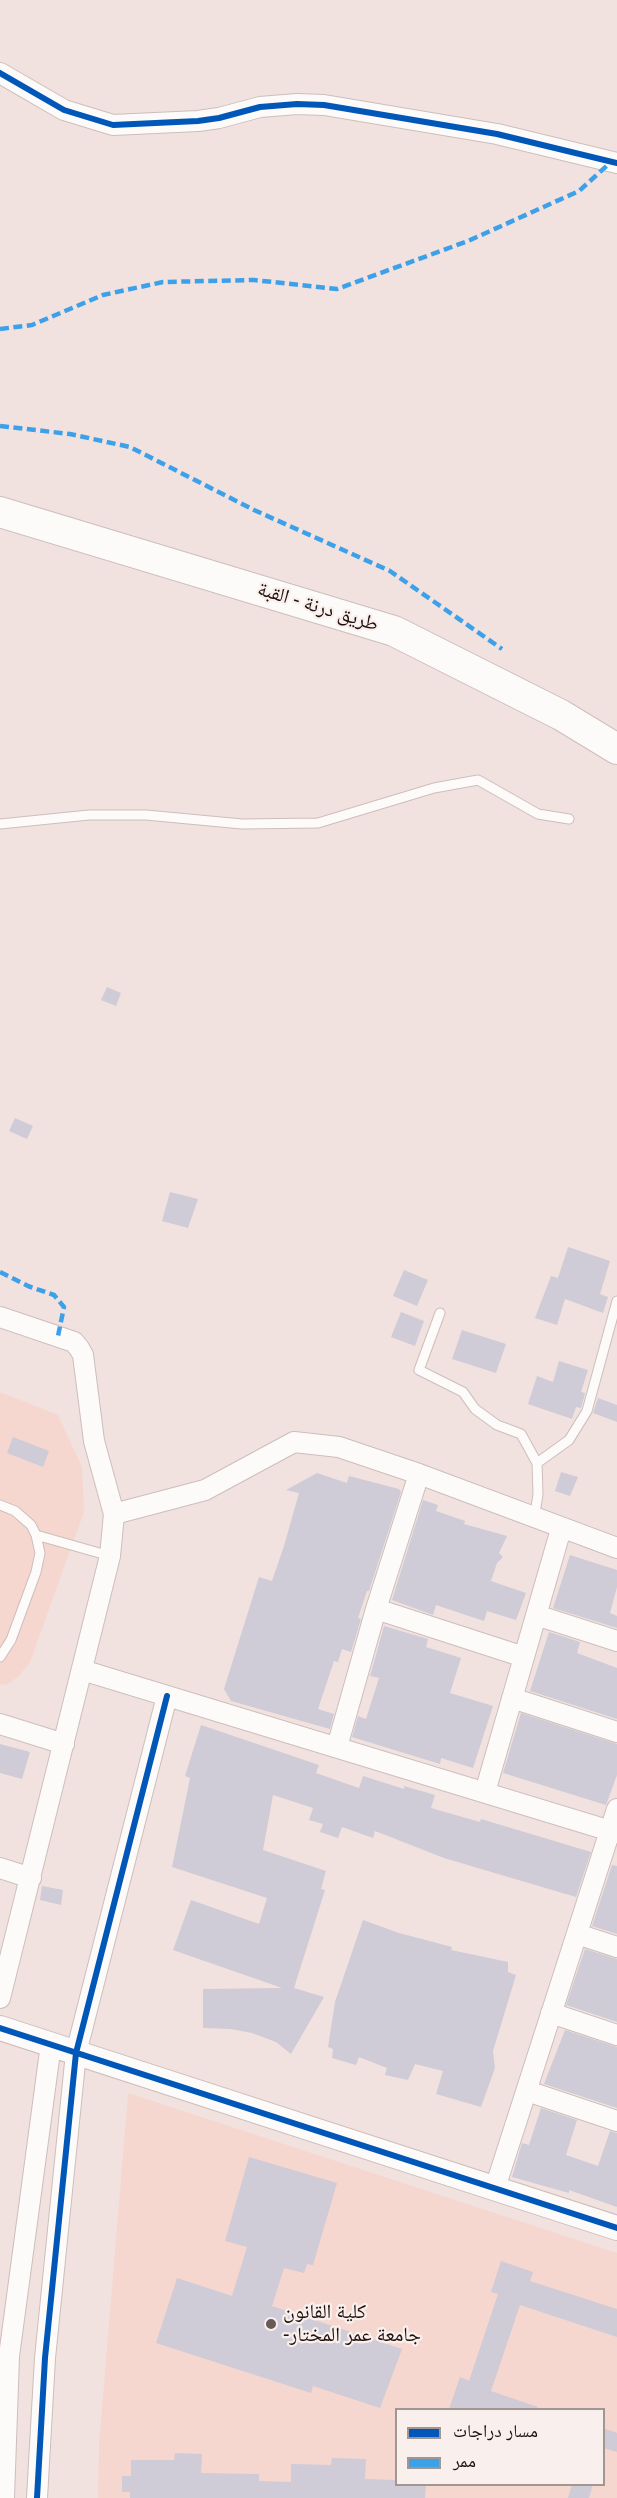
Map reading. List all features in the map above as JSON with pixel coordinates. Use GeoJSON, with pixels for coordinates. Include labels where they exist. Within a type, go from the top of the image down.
{"type":"FeatureCollection","features":[{"type":"Feature","properties":{"kind":"main road","name":"طريق درنة - القبة"},"geometry":{"type":"LineString","coordinates":[[0,512],[394,631],[561,715],[617,749]]}},
{"type":"Feature","properties":{"kind":"street"},"geometry":{"type":"LineString","coordinates":[[0,73],[64,110],[113,125],[198,121],[260,107],[297,104],[324,105],[497,134],[617,163]]}},
{"type":"Feature","properties":{"kind":"street"},"geometry":{"type":"LineString","coordinates":[[0,1317],[74,1342],[79,1348],[83,1355],[94,1441],[114,1514],[110,1556],[0,1998]]}},
{"type":"Feature","properties":{"kind":"street"},"geometry":{"type":"LineString","coordinates":[[114,1514],[205,1490],[294,1442],[339,1447],[419,1474],[561,1529],[617,1548]]}},
{"type":"Feature","properties":{"kind":"street"},"geometry":{"type":"LineString","coordinates":[[338,1748],[376,1609],[419,1474]]}},
{"type":"Feature","properties":{"kind":"street"},"geometry":{"type":"LineString","coordinates":[[485,1792],[561,1529]]}},
{"type":"Feature","properties":{"kind":"street"},"geometry":{"type":"LineString","coordinates":[[376,1609],[524,1658]]}},
{"type":"Feature","properties":{"kind":"street"},"geometry":{"type":"LineString","coordinates":[[536,1615],[617,1641]]}},
{"type":"Feature","properties":{"kind":"street"},"geometry":{"type":"LineString","coordinates":[[82,1670],[614,1832]]}},
{"type":"Feature","properties":{"kind":"street"},"geometry":{"type":"LineString","coordinates":[[51,2044],[9,2356],[2,2487],[37,2490],[45,2358],[76,2053],[167,1696]]}},
{"type":"Feature","properties":{"kind":"street"},"geometry":{"type":"LineString","coordinates":[[512,1698],[617,1732]]}},
{"type":"Feature","properties":{"kind":"street"},"geometry":{"type":"LineString","coordinates":[[0,1724],[64,1744]]}},
{"type":"Feature","properties":{"kind":"street"},"geometry":{"type":"LineString","coordinates":[[495,2188],[577,1934],[614,1832],[617,1809]]}},
{"type":"Feature","properties":{"kind":"street"},"geometry":{"type":"LineString","coordinates":[[0,1868],[31,1878]]}},
{"type":"Feature","properties":{"kind":"street"},"geometry":{"type":"LineString","coordinates":[[577,1934],[617,1947]]}},
{"type":"Feature","properties":{"kind":"street"},"geometry":{"type":"LineString","coordinates":[[551,2013],[617,2035]]}},
{"type":"Feature","properties":{"kind":"street"},"geometry":{"type":"LineString","coordinates":[[0,2028],[617,2228]]}},
{"type":"Feature","properties":{"kind":"street"},"geometry":{"type":"LineString","coordinates":[[526,2091],[617,2121]]}},
{"type":"Feature","properties":{"kind":"lane"},"geometry":{"type":"LineString","coordinates":[[0,824],[89,815],[146,815],[242,824],[318,823],[434,788],[478,780],[538,814],[569,819]]}},
{"type":"Feature","properties":{"kind":"lane"},"geometry":{"type":"LineString","coordinates":[[537,1463],[569,1440],[587,1411],[617,1301]]}},
{"type":"Feature","properties":{"kind":"lane"},"geometry":{"type":"LineString","coordinates":[[440,1312],[419,1370],[463,1392],[475,1409],[497,1425],[521,1434],[537,1463],[538,1495],[534,1518]]}},
{"type":"Feature","properties":{"kind":"lane"},"geometry":{"type":"LineString","coordinates":[[0,1505],[24,1517],[36,1534],[40,1553],[39,1563],[11,1640],[0,1657]]}},
{"type":"Feature","properties":{"kind":"lane"},"geometry":{"type":"LineString","coordinates":[[36,1534],[110,1556]]}},
{"type":"Feature","properties":{"kind":"shaded area"},"geometry":{"type":"Polygon","coordinates":[[[0,1392],[58,1415],[82,1467],[84,1512],[30,1662],[19,1676],[8,1684],[0,1685],[0,1392]]]}},
{"type":"Feature","properties":{"kind":"shaded area"},"geometry":{"type":"Polygon","coordinates":[[[128,2093],[617,2253],[617,2498],[98,2498],[99,2445],[128,2093]]]}},
{"type":"Feature","properties":{"kind":"building"},"geometry":{"type":"Polygon","coordinates":[[[107,987],[121,993],[116,1006],[101,1000],[107,987]]]}},
{"type":"Feature","properties":{"kind":"building"},"geometry":{"type":"Polygon","coordinates":[[[15,1118],[33,1126],[27,1139],[9,1131],[15,1118]]]}},
{"type":"Feature","properties":{"kind":"building"},"geometry":{"type":"Polygon","coordinates":[[[170,1192],[198,1199],[188,1228],[162,1221],[170,1192]]]}},
{"type":"Feature","properties":{"kind":"building"},"geometry":{"type":"Polygon","coordinates":[[[568,1247],[610,1261],[600,1294],[608,1297],[603,1313],[565,1299],[557,1325],[535,1318],[551,1276],[558,1278],[568,1247]]]}},
{"type":"Feature","properties":{"kind":"building"},"geometry":{"type":"Polygon","coordinates":[[[404,1270],[428,1280],[417,1306],[393,1296],[404,1270]]]}},
{"type":"Feature","properties":{"kind":"building"},"geometry":{"type":"Polygon","coordinates":[[[401,1312],[424,1321],[415,1346],[391,1337],[401,1312]]]}},
{"type":"Feature","properties":{"kind":"building"},"geometry":{"type":"Polygon","coordinates":[[[462,1330],[506,1344],[496,1373],[452,1359],[462,1330]]]}},
{"type":"Feature","properties":{"kind":"building"},"geometry":{"type":"Polygon","coordinates":[[[559,1361],[588,1370],[581,1392],[585,1393],[581,1408],[576,1407],[572,1419],[528,1404],[537,1376],[553,1382],[559,1361]]]}},
{"type":"Feature","properties":{"kind":"building"},"geometry":{"type":"Polygon","coordinates":[[[598,1398],[617,1405],[617,1422],[593,1413],[598,1398]]]}},
{"type":"Feature","properties":{"kind":"building"},"geometry":{"type":"Polygon","coordinates":[[[13,1437],[49,1451],[43,1467],[7,1453],[13,1437]]]}},
{"type":"Feature","properties":{"kind":"building"},"geometry":{"type":"Polygon","coordinates":[[[561,1472],[578,1477],[570,1496],[555,1491],[561,1472]]]}},
{"type":"Feature","properties":{"kind":"building"},"geometry":{"type":"Polygon","coordinates":[[[317,1473],[347,1483],[349,1476],[399,1489],[401,1492],[358,1618],[361,1619],[351,1652],[342,1649],[338,1662],[334,1661],[318,1709],[334,1714],[330,1729],[231,1701],[224,1689],[259,1577],[272,1581],[284,1546],[299,1493],[286,1490],[317,1473]]]}},
{"type":"Feature","properties":{"kind":"building"},"geometry":{"type":"Polygon","coordinates":[[[423,1500],[438,1505],[436,1511],[465,1521],[464,1524],[507,1536],[499,1553],[503,1557],[497,1563],[491,1581],[526,1593],[516,1620],[487,1611],[484,1621],[436,1605],[433,1615],[392,1600],[423,1500]]]}},
{"type":"Feature","properties":{"kind":"building"},"geometry":{"type":"Polygon","coordinates":[[[570,1555],[617,1570],[617,1587],[610,1613],[617,1616],[617,1628],[553,1608],[570,1555]]]}},
{"type":"Feature","properties":{"kind":"building"},"geometry":{"type":"Polygon","coordinates":[[[384,1626],[428,1639],[426,1647],[461,1658],[450,1693],[493,1706],[473,1768],[441,1758],[440,1764],[352,1737],[358,1716],[366,1719],[379,1678],[370,1676],[384,1626]]]}},
{"type":"Feature","properties":{"kind":"building"},"geometry":{"type":"Polygon","coordinates":[[[549,1632],[580,1642],[577,1653],[617,1668],[617,1719],[530,1691],[549,1632]]]}},
{"type":"Feature","properties":{"kind":"building"},"geometry":{"type":"Polygon","coordinates":[[[521,1713],[617,1744],[617,1775],[606,1805],[503,1773],[521,1713]]]}},
{"type":"Feature","properties":{"kind":"building"},"geometry":{"type":"Polygon","coordinates":[[[201,1725],[319,1765],[316,1773],[359,1788],[363,1776],[404,1789],[404,1786],[435,1795],[431,1808],[480,1822],[481,1819],[591,1852],[576,1897],[444,1858],[375,1831],[373,1838],[342,1827],[338,1838],[320,1832],[323,1824],[309,1820],[313,1808],[273,1795],[263,1850],[326,1871],[321,1889],[325,1890],[294,1988],[324,1997],[291,2054],[276,2042],[252,2033],[231,2029],[203,2028],[203,1989],[282,1988],[173,1950],[191,1900],[259,1924],[267,1898],[172,1867],[190,1778],[185,1776],[201,1725]]]}},
{"type":"Feature","properties":{"kind":"building"},"geometry":{"type":"Polygon","coordinates":[[[0,1744],[30,1752],[22,1779],[0,1773],[0,1744]]]}},
{"type":"Feature","properties":{"kind":"building"},"geometry":{"type":"Polygon","coordinates":[[[612,1865],[617,1866],[617,1934],[592,1926],[612,1865]]]}},
{"type":"Feature","properties":{"kind":"building"},"geometry":{"type":"Polygon","coordinates":[[[42,1886],[63,1890],[61,1905],[40,1900],[42,1886]]]}},
{"type":"Feature","properties":{"kind":"building"},"geometry":{"type":"Polygon","coordinates":[[[363,1920],[399,1933],[452,1947],[451,1950],[508,1962],[508,1972],[516,1975],[493,2051],[495,2068],[481,2107],[436,2094],[443,2071],[415,2064],[408,2080],[385,2075],[387,2068],[359,2057],[356,2065],[332,2058],[333,2049],[328,2047],[335,2002],[363,1920]]]}},
{"type":"Feature","properties":{"kind":"building"},"geometry":{"type":"Polygon","coordinates":[[[585,1949],[617,1959],[617,2022],[566,2005],[585,1949]]]}},
{"type":"Feature","properties":{"kind":"building"},"geometry":{"type":"Polygon","coordinates":[[[565,2030],[617,2047],[617,2108],[544,2084],[565,2030]]]}},
{"type":"Feature","properties":{"kind":"building"},"geometry":{"type":"Polygon","coordinates":[[[541,2108],[577,2120],[566,2155],[598,2166],[610,2131],[617,2133],[617,2207],[569,2190],[569,2193],[512,2177],[522,2143],[529,2145],[541,2108]]]}},
{"type":"Feature","properties":{"kind":"building"},"geometry":{"type":"Polygon","coordinates":[[[249,2157],[337,2183],[313,2265],[307,2264],[304,2273],[284,2268],[272,2306],[402,2349],[380,2408],[313,2386],[311,2393],[156,2343],[177,2278],[232,2296],[247,2247],[225,2241],[249,2157]]]}},
{"type":"Feature","properties":{"kind":"building"},"geometry":{"type":"Polygon","coordinates":[[[501,2261],[533,2272],[530,2281],[617,2309],[617,2337],[520,2305],[491,2391],[538,2408],[449,2408],[460,2377],[469,2381],[498,2294],[491,2292],[501,2261]]]}},
{"type":"Feature","properties":{"kind":"building"},"geometry":{"type":"Polygon","coordinates":[[[605,2429],[617,2433],[617,2452],[605,2449],[605,2429]]]}},
{"type":"Feature","properties":{"kind":"building"},"geometry":{"type":"Polygon","coordinates":[[[175,2453],[202,2454],[201,2473],[259,2474],[259,2481],[291,2482],[291,2464],[331,2465],[332,2458],[366,2459],[365,2479],[395,2480],[395,2486],[426,2486],[425,2498],[130,2498],[130,2492],[122,2492],[122,2476],[131,2476],[131,2460],[174,2460],[175,2453]]]}},
{"type":"Feature","properties":{"kind":"building"},"geometry":{"type":"Polygon","coordinates":[[[571,2486],[592,2486],[589,2498],[568,2498],[571,2486]]]}},
{"type":"Feature","properties":{"kind":"marked path"},"geometry":{"type":"LineString","coordinates":[[0,329],[32,325],[103,295],[163,282],[254,280],[337,289],[468,241],[579,191],[611,162]]}},
{"type":"Feature","properties":{"kind":"marked path"},"geometry":{"type":"LineString","coordinates":[[0,426],[70,434],[130,447],[254,510],[390,571],[502,649]]}},
{"type":"Feature","properties":{"kind":"marked path"},"geometry":{"type":"LineString","coordinates":[[0,1272],[28,1286],[54,1295],[64,1307],[58,1336]]}},
{"type":"Feature","properties":{"kind":"cycle path"},"geometry":{"type":"LineString","coordinates":[[0,73],[64,110],[113,125],[198,121],[260,107],[297,104],[324,105],[497,134],[617,163]]}},
{"type":"Feature","properties":{"kind":"cycle path"},"geometry":{"type":"LineString","coordinates":[[37,2498],[45,2358],[76,2053],[167,1696]]}},
{"type":"Feature","properties":{"kind":"cycle path"},"geometry":{"type":"LineString","coordinates":[[0,2028],[617,2228]]}},
{"type":"Feature","properties":{"kind":"place","name":"كلية القانون -جامعة عمر المختار"},"geometry":{"type":"Point","coordinates":[271,2324]}}]}
